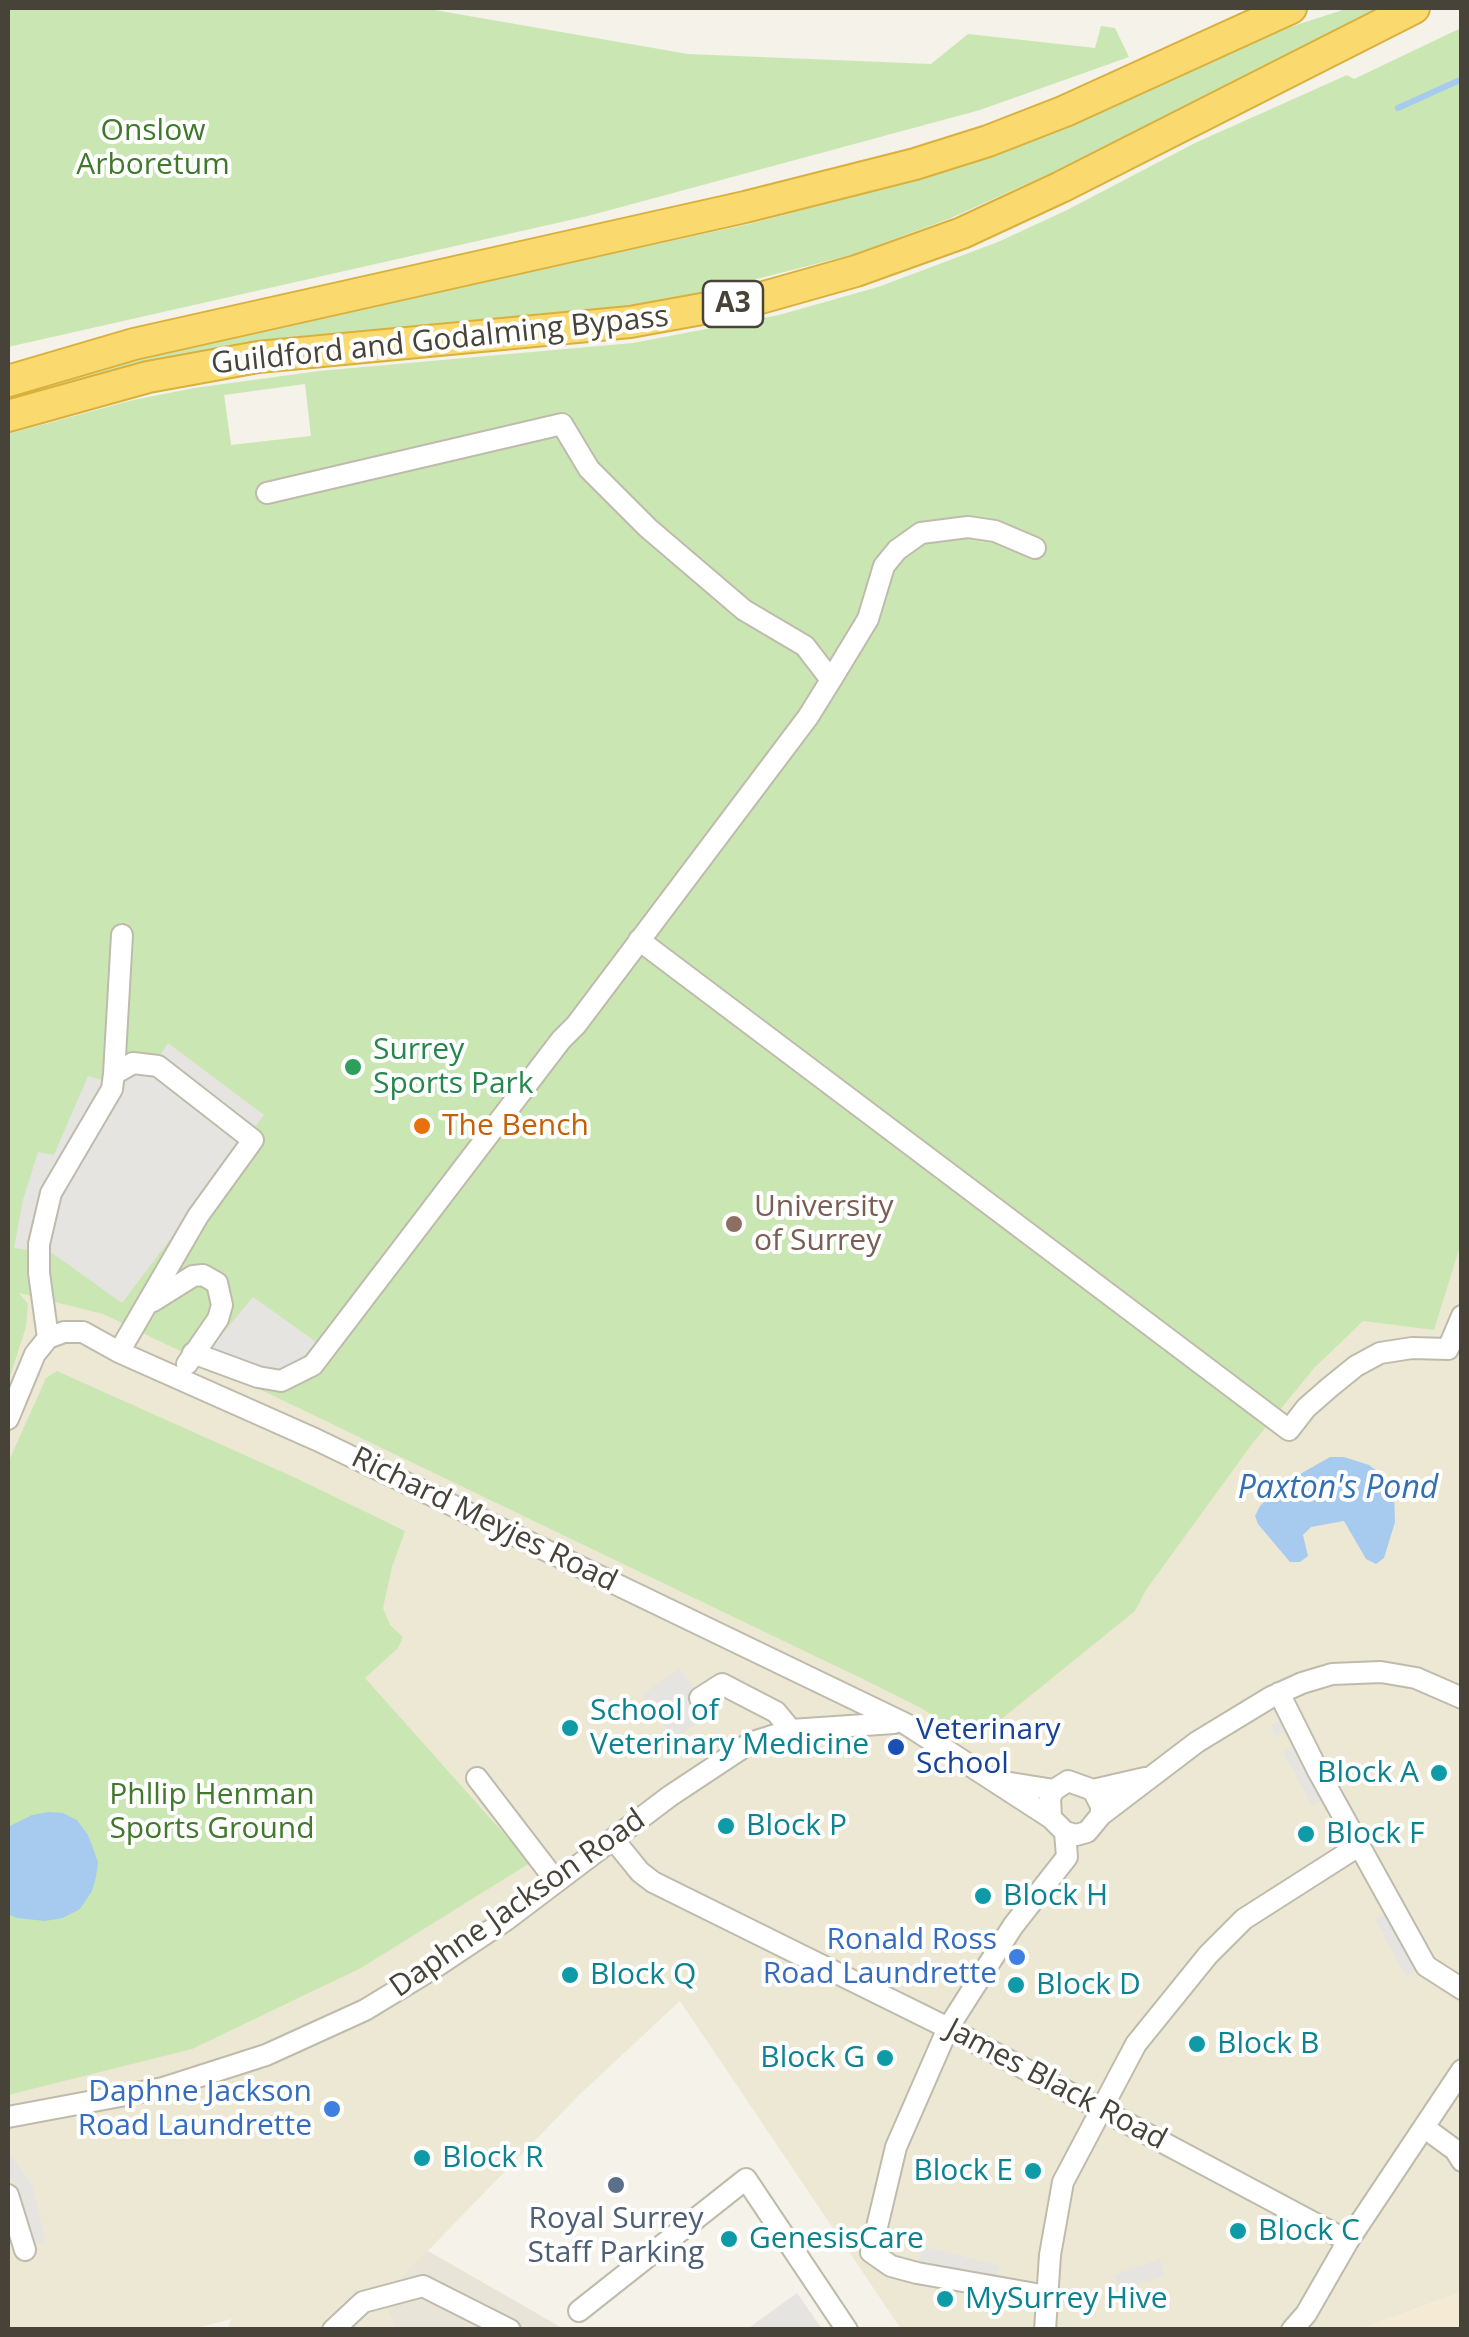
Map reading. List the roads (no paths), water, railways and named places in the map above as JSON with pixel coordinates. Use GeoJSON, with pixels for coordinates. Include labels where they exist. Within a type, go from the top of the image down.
{"type":"FeatureCollection","features":[{"type":"Feature","properties":{"kind":"highway","name":"Guildford and Godalming Bypass"},"geometry":{"type":"LineString","coordinates":[[8,381],[184,332],[687,220],[915,164],[1065,111],[1290,8]]}},
{"type":"Feature","properties":{"kind":"highway","name":"Guildford and Godalming Bypass"},"geometry":{"type":"LineString","coordinates":[[8,416],[148,376],[258,357],[630,322],[757,299],[856,271],[962,232],[1061,187],[1414,8]]}},
{"type":"Feature","properties":{"kind":"street"},"geometry":{"type":"LineString","coordinates":[[266,493],[562,424],[589,469],[648,528],[744,610],[805,646],[831,680]]}},
{"type":"Feature","properties":{"kind":"street"},"geometry":{"type":"LineString","coordinates":[[193,1353],[281,1382],[312,1365],[808,717],[868,618],[884,566],[897,550],[921,533],[968,527],[995,532],[1035,548]]}},
{"type":"Feature","properties":{"kind":"street"},"geometry":{"type":"LineString","coordinates":[[8,1419],[35,1354],[48,1338],[39,1273],[44,1216],[60,1173],[112,1089],[122,934]]}},
{"type":"Feature","properties":{"kind":"street"},"geometry":{"type":"LineString","coordinates":[[639,940],[1290,1430],[1330,1386],[1380,1353],[1412,1348],[1448,1349],[1462,1316]]}},
{"type":"Feature","properties":{"kind":"street"},"geometry":{"type":"LineString","coordinates":[[114,1074],[133,1063],[158,1066],[253,1140],[198,1216],[119,1352]]}},
{"type":"Feature","properties":{"kind":"street"},"geometry":{"type":"LineString","coordinates":[[141,1315],[157,1296],[192,1276],[210,1276],[218,1282],[222,1305],[218,1319],[193,1353],[184,1380]]}},
{"type":"Feature","properties":{"kind":"street","name":"Richard Meyjes Road"},"geometry":{"type":"LineString","coordinates":[[48,1338],[64,1332],[83,1332],[119,1352],[317,1440],[906,1724],[1058,1825]]}},
{"type":"Feature","properties":{"kind":"street"},"geometry":{"type":"LineString","coordinates":[[1058,1825],[1076,1835],[1087,1832],[1100,1815],[1209,1734],[1279,1693],[1332,1674],[1365,1671],[1416,1678],[1461,1697]]}},
{"type":"Feature","properties":{"kind":"street"},"geometry":{"type":"LineString","coordinates":[[700,1698],[722,1684],[776,1712],[791,1730]]}},
{"type":"Feature","properties":{"kind":"street"},"geometry":{"type":"LineString","coordinates":[[1279,1693],[1426,1966],[1462,1989]]}},
{"type":"Feature","properties":{"kind":"street","name":"Daphne Jackson Road"},"geometry":{"type":"LineString","coordinates":[[8,2117],[163,2088],[266,2054],[365,2010],[506,1920],[670,1796],[750,1743],[791,1730],[874,1722],[906,1724]]}},
{"type":"Feature","properties":{"kind":"street"},"geometry":{"type":"LineString","coordinates":[[1047,2296],[891,2266],[872,2252],[896,2147],[948,2028],[1013,1926],[1067,1857],[1049,1804],[1054,1790],[1068,1781],[1093,1790],[1151,1776]]}},
{"type":"Feature","properties":{"kind":"street"},"geometry":{"type":"LineString","coordinates":[[477,1778],[556,1881]]}},
{"type":"Feature","properties":{"kind":"street","name":"Richard Meyjes Road"},"geometry":{"type":"LineString","coordinates":[[992,1779],[1054,1790]]}},
{"type":"Feature","properties":{"kind":"street"},"geometry":{"type":"LineString","coordinates":[[1093,1790],[1101,1806],[1100,1815]]}},
{"type":"Feature","properties":{"kind":"street","name":"James Black Road"},"geometry":{"type":"LineString","coordinates":[[614,1840],[653,1882],[948,2028],[1348,2241]]}},
{"type":"Feature","properties":{"kind":"street"},"geometry":{"type":"LineString","coordinates":[[1045,2330],[1050,2256],[1064,2182],[1136,2044],[1208,1955],[1244,1920],[1360,1846]]}},
{"type":"Feature","properties":{"kind":"street"},"geometry":{"type":"LineString","coordinates":[[1292,2330],[1462,2070]]}},
{"type":"Feature","properties":{"kind":"street"},"geometry":{"type":"LineString","coordinates":[[1425,2128],[1459,2154]]}},
{"type":"Feature","properties":{"kind":"street"},"geometry":{"type":"LineString","coordinates":[[579,2311],[742,2174],[842,2328]]}},
{"type":"Feature","properties":{"kind":"street"},"geometry":{"type":"LineString","coordinates":[[8,2195],[26,2250]]}},
{"type":"Feature","properties":{"kind":"street"},"geometry":{"type":"LineString","coordinates":[[333,2330],[363,2302],[423,2286],[510,2330]]}},
{"type":"Feature","properties":{"kind":"water","name":"Paxton's Pond"},"geometry":{"type":"Polygon","coordinates":[[[1330,1457],[1369,1465],[1389,1480],[1394,1491],[1395,1522],[1384,1558],[1376,1564],[1366,1559],[1344,1521],[1311,1527],[1303,1535],[1308,1556],[1300,1562],[1290,1562],[1258,1524],[1255,1516],[1260,1506],[1281,1485],[1330,1457]]]}},
{"type":"Feature","properties":{"kind":"water"},"geometry":{"type":"Polygon","coordinates":[[[49,1812],[77,1820],[88,1835],[98,1862],[92,1891],[80,1909],[63,1918],[17,1918],[8,1914],[8,1827],[32,1815],[49,1812]]]}},
{"type":"Feature","properties":{"kind":"waterway"},"geometry":{"type":"LineString","coordinates":[[1398,108],[1462,79]]}},
{"type":"Feature","properties":{"kind":"place","name":"Surrey Sports Park"},"geometry":{"type":"Point","coordinates":[353,1067]}},
{"type":"Feature","properties":{"kind":"place","name":"The Bench"},"geometry":{"type":"Point","coordinates":[422,1126]}},
{"type":"Feature","properties":{"kind":"place","name":"University of Surrey"},"geometry":{"type":"Point","coordinates":[734,1224]}},
{"type":"Feature","properties":{"kind":"place","name":"School of Veterinary Medicine"},"geometry":{"type":"Point","coordinates":[570,1728]}},
{"type":"Feature","properties":{"kind":"place","name":"Veterinary School"},"geometry":{"type":"Point","coordinates":[896,1747]}},
{"type":"Feature","properties":{"kind":"place","name":"Block A"},"geometry":{"type":"Point","coordinates":[1439,1773]}},
{"type":"Feature","properties":{"kind":"place","name":"Block P"},"geometry":{"type":"Point","coordinates":[726,1826]}},
{"type":"Feature","properties":{"kind":"place","name":"Block F"},"geometry":{"type":"Point","coordinates":[1306,1834]}},
{"type":"Feature","properties":{"kind":"place","name":"Block H"},"geometry":{"type":"Point","coordinates":[983,1896]}},
{"type":"Feature","properties":{"kind":"place","name":"Ronald Ross Road Laundrette"},"geometry":{"type":"Point","coordinates":[1017,1957]}},
{"type":"Feature","properties":{"kind":"place","name":"Block Q"},"geometry":{"type":"Point","coordinates":[570,1975]}},
{"type":"Feature","properties":{"kind":"place","name":"Block D"},"geometry":{"type":"Point","coordinates":[1016,1985]}},
{"type":"Feature","properties":{"kind":"place","name":"Block B"},"geometry":{"type":"Point","coordinates":[1197,2044]}},
{"type":"Feature","properties":{"kind":"place","name":"Block G"},"geometry":{"type":"Point","coordinates":[885,2058]}},
{"type":"Feature","properties":{"kind":"place","name":"Daphne Jackson Road Laundrette"},"geometry":{"type":"Point","coordinates":[332,2109]}},
{"type":"Feature","properties":{"kind":"place","name":"Block R"},"geometry":{"type":"Point","coordinates":[422,2158]}},
{"type":"Feature","properties":{"kind":"place","name":"Block E"},"geometry":{"type":"Point","coordinates":[1033,2171]}},
{"type":"Feature","properties":{"kind":"place","name":"Royal Surrey Staff Parking"},"geometry":{"type":"Point","coordinates":[616,2185]}},
{"type":"Feature","properties":{"kind":"place","name":"Block C"},"geometry":{"type":"Point","coordinates":[1238,2231]}},
{"type":"Feature","properties":{"kind":"place","name":"GenesisCare"},"geometry":{"type":"Point","coordinates":[729,2239]}},
{"type":"Feature","properties":{"kind":"place","name":"MySurrey Hive"},"geometry":{"type":"Point","coordinates":[945,2299]}},
{"type":"Feature","properties":{"kind":"park label","name":"Onslow Arboretum"},"geometry":{"type":"Point","coordinates":[153,148]}},
{"type":"Feature","properties":{"kind":"park label","name":"Phllip Henman Sports Ground"},"geometry":{"type":"Point","coordinates":[212,1812]}}]}
